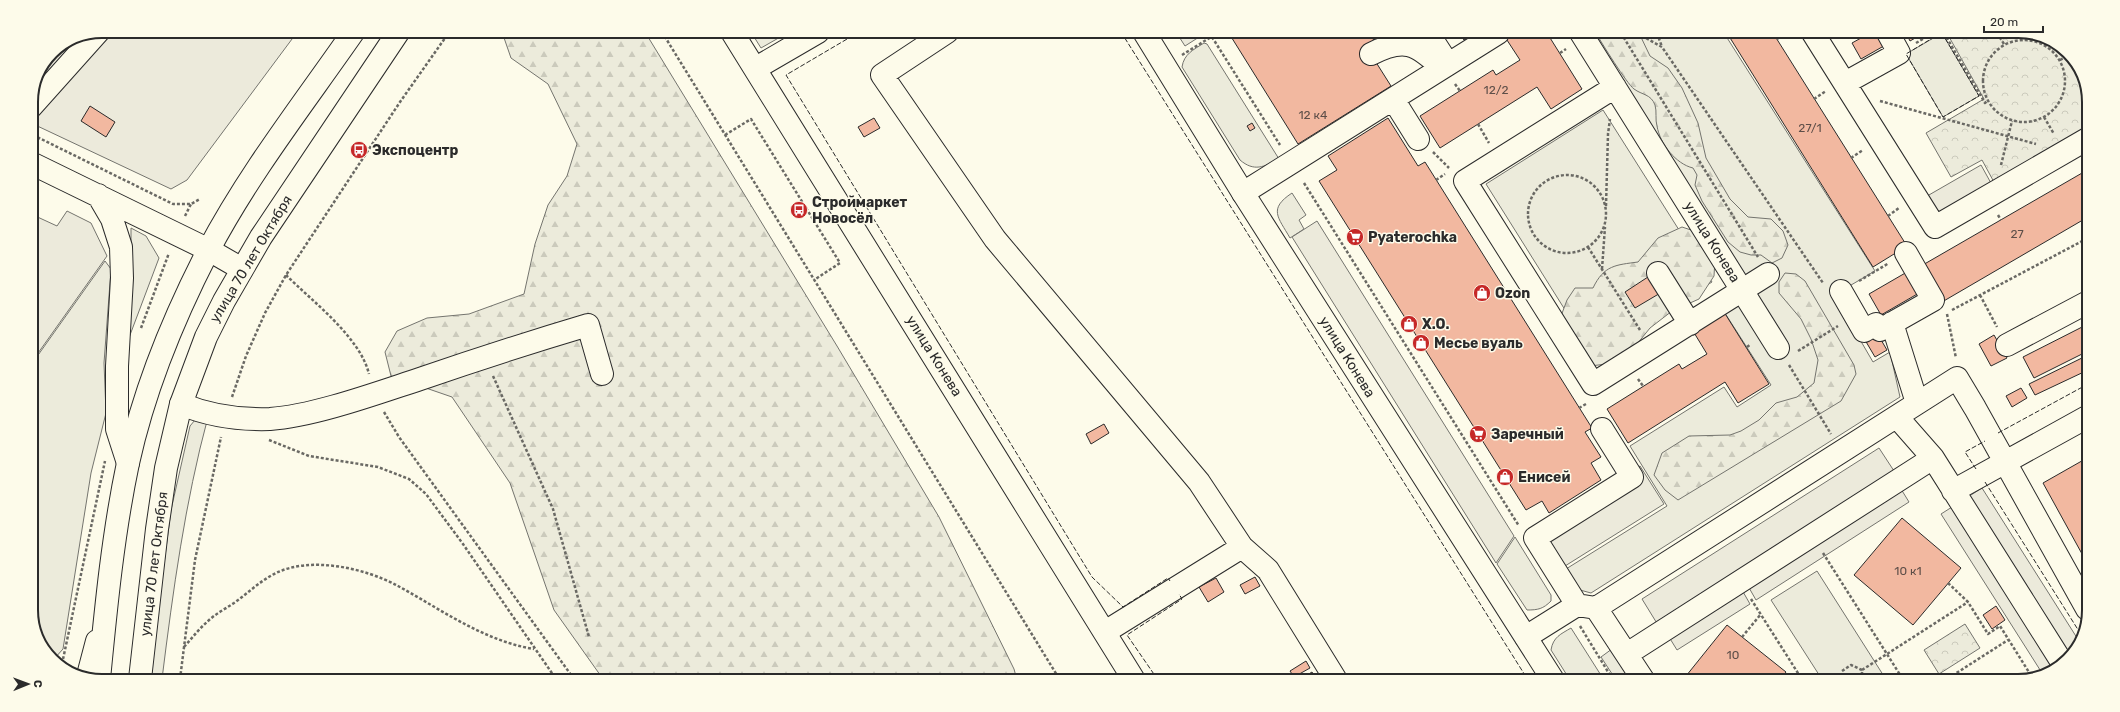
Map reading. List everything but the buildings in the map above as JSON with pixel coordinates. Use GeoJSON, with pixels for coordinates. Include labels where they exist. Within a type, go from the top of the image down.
{"type":"FeatureCollection","features":[{"type":"Feature","properties":{"kind":"main road"},"geometry":{"type":"LineString","coordinates":[[100,674],[116,532],[128,463],[146,401],[173,324],[209,250],[250,181],[349,38]]}},
{"type":"Feature","properties":{"kind":"main road","name":"улица 70 лет Октября"},"geometry":{"type":"LineString","coordinates":[[141,674],[157,528],[166,468],[181,404],[214,320],[242,268],[394,38]]}},
{"type":"Feature","properties":{"kind":"main road","name":"улица Конева"},"geometry":{"type":"LineString","coordinates":[[736,38],[1130,674]]}},
{"type":"Feature","properties":{"kind":"main road"},"geometry":{"type":"LineString","coordinates":[[756,68],[808,38]]}},
{"type":"Feature","properties":{"kind":"main road"},"geometry":{"type":"LineString","coordinates":[[938,38],[882,75],[996,239],[1199,482],[1242,547],[1268,570],[1332,674]]}},
{"type":"Feature","properties":{"kind":"main road","name":"улица Конева"},"geometry":{"type":"LineString","coordinates":[[1148,38],[1243,193],[1549,674]]}},
{"type":"Feature","properties":{"kind":"main road"},"geometry":{"type":"LineString","coordinates":[[1431,38],[1445,66]]}},
{"type":"Feature","properties":{"kind":"main road"},"geometry":{"type":"LineString","coordinates":[[1243,193],[1490,38]]}},
{"type":"Feature","properties":{"kind":"main road","name":"улица Конева"},"geometry":{"type":"LineString","coordinates":[[1584,38],[1782,353]]}},
{"type":"Feature","properties":{"kind":"main road"},"geometry":{"type":"LineString","coordinates":[[1816,38],[1935,227],[2065,152],[2082,144]]}},
{"type":"Feature","properties":{"kind":"main road"},"geometry":{"type":"LineString","coordinates":[[1848,88],[1899,53],[1891,38]]}},
{"type":"Feature","properties":{"kind":"main road"},"geometry":{"type":"LineString","coordinates":[[38,99],[93,39]]}},
{"type":"Feature","properties":{"kind":"main road"},"geometry":{"type":"LineString","coordinates":[[1371,54],[1388,45],[1400,44],[1417,47],[1445,66]]}},
{"type":"Feature","properties":{"kind":"main road"},"geometry":{"type":"LineString","coordinates":[[1615,87],[1465,181],[1593,384],[1768,274]]}},
{"type":"Feature","properties":{"kind":"main road"},"geometry":{"type":"LineString","coordinates":[[1393,99],[1418,139]]}},
{"type":"Feature","properties":{"kind":"main road"},"geometry":{"type":"LineString","coordinates":[[38,166],[209,250],[242,268]]}},
{"type":"Feature","properties":{"kind":"main road"},"geometry":{"type":"LineString","coordinates":[[98,195],[112,219],[121,247],[122,278],[117,366],[118,429],[128,463]]}},
{"type":"Feature","properties":{"kind":"main road"},"geometry":{"type":"LineString","coordinates":[[1841,291],[1864,330],[1876,324],[1880,330],[1933,300],[1906,253]]}},
{"type":"Feature","properties":{"kind":"main road"},"geometry":{"type":"LineString","coordinates":[[1658,273],[1690,324]]}},
{"type":"Feature","properties":{"kind":"main road"},"geometry":{"type":"LineString","coordinates":[[2007,345],[2082,305]]}},
{"type":"Feature","properties":{"kind":"main road"},"geometry":{"type":"LineString","coordinates":[[1892,323],[1918,403]]}},
{"type":"Feature","properties":{"kind":"main road"},"geometry":{"type":"LineString","coordinates":[[181,404],[199,411],[226,417],[271,419],[317,410],[374,394],[588,325],[602,374]]}},
{"type":"Feature","properties":{"kind":"main road"},"geometry":{"type":"LineString","coordinates":[[1526,637],[1581,608],[1842,452],[1957,378],[2006,462],[2082,600]]}},
{"type":"Feature","properties":{"kind":"main road"},"geometry":{"type":"LineString","coordinates":[[1897,416],[1933,458],[2060,658]]}},
{"type":"Feature","properties":{"kind":"main road"},"geometry":{"type":"LineString","coordinates":[[1954,491],[2082,419]]}},
{"type":"Feature","properties":{"kind":"main road"},"geometry":{"type":"LineString","coordinates":[[1602,429],[1632,477],[1535,538],[1581,608],[1627,654],[1640,674]]}},
{"type":"Feature","properties":{"kind":"main road"},"geometry":{"type":"LineString","coordinates":[[1627,654],[1933,458]]}},
{"type":"Feature","properties":{"kind":"main road"},"geometry":{"type":"LineString","coordinates":[[1105,632],[1242,547]]}},
{"type":"Feature","properties":{"kind":"main road"},"geometry":{"type":"LineString","coordinates":[[88,672],[106,611]]}},
{"type":"Feature","properties":{"kind":"path"},"geometry":{"type":"LineString","coordinates":[[181,674],[195,560],[226,417],[246,356],[265,313],[286,275],[400,102],[445,38]]}},
{"type":"Feature","properties":{"kind":"path"},"geometry":{"type":"LineString","coordinates":[[666,38],[1056,674]]}},
{"type":"Feature","properties":{"kind":"path"},"geometry":{"type":"LineString","coordinates":[[1165,66],[1210,38]]}},
{"type":"Feature","properties":{"kind":"path"},"geometry":{"type":"LineString","coordinates":[[1213,38],[1282,148]]}},
{"type":"Feature","properties":{"kind":"path"},"geometry":{"type":"LineString","coordinates":[[1624,38],[1768,274]]}},
{"type":"Feature","properties":{"kind":"path"},"geometry":{"type":"LineString","coordinates":[[1646,38],[1662,47]]}},
{"type":"Feature","properties":{"kind":"path"},"geometry":{"type":"LineString","coordinates":[[1659,38],[1662,47],[1829,292],[1841,291],[1906,253]]}},
{"type":"Feature","properties":{"kind":"path"},"geometry":{"type":"LineString","coordinates":[[1947,38],[1984,103],[1987,101]]}},
{"type":"Feature","properties":{"kind":"path"},"geometry":{"type":"LineString","coordinates":[[2000,38],[2004,44]]}},
{"type":"Feature","properties":{"kind":"path"},"geometry":{"type":"LineString","coordinates":[[2024,39],[2045,45],[2054,52],[2060,60],[2064,71],[2064,92],[2053,111],[2044,117],[2028,122],[2012,121],[1994,110],[1987,101],[1982,80],[1984,69],[1988,59],[2004,44],[2024,39]]}},
{"type":"Feature","properties":{"kind":"path"},"geometry":{"type":"LineString","coordinates":[[2060,60],[2064,58]]}},
{"type":"Feature","properties":{"kind":"path"},"geometry":{"type":"LineString","coordinates":[[1814,99],[1831,88],[1848,88],[2065,152]]}},
{"type":"Feature","properties":{"kind":"path"},"geometry":{"type":"LineString","coordinates":[[1602,269],[1606,220],[1608,134],[1610,118]]}},
{"type":"Feature","properties":{"kind":"path"},"geometry":{"type":"LineString","coordinates":[[725,135],[751,119],[840,263],[814,280]]}},
{"type":"Feature","properties":{"kind":"path"},"geometry":{"type":"LineString","coordinates":[[1478,124],[1486,139]]}},
{"type":"Feature","properties":{"kind":"path"},"geometry":{"type":"LineString","coordinates":[[38,138],[173,204],[192,204],[200,199]]}},
{"type":"Feature","properties":{"kind":"path"},"geometry":{"type":"LineString","coordinates":[[1851,158],[1868,147]]}},
{"type":"Feature","properties":{"kind":"path"},"geometry":{"type":"LineString","coordinates":[[1436,180],[1443,176]]}},
{"type":"Feature","properties":{"kind":"path"},"geometry":{"type":"LineString","coordinates":[[1606,209],[1603,198],[1597,189],[1589,182],[1573,176],[1557,177],[1546,181],[1538,188],[1532,198],[1529,208],[1532,230],[1538,240],[1546,247],[1567,253],[1578,252],[1588,248],[1600,236],[1606,220]]}},
{"type":"Feature","properties":{"kind":"path"},"geometry":{"type":"LineString","coordinates":[[1304,183],[1514,518]]}},
{"type":"Feature","properties":{"kind":"path"},"geometry":{"type":"LineString","coordinates":[[1888,216],[1904,205]]}},
{"type":"Feature","properties":{"kind":"path"},"geometry":{"type":"LineString","coordinates":[[1957,378],[1956,352],[1947,313],[2082,241]]}},
{"type":"Feature","properties":{"kind":"path"},"geometry":{"type":"LineString","coordinates":[[1588,248],[1651,348]]}},
{"type":"Feature","properties":{"kind":"path"},"geometry":{"type":"LineString","coordinates":[[286,275],[348,336],[360,350],[366,362],[374,394],[399,437],[570,674]]}},
{"type":"Feature","properties":{"kind":"path"},"geometry":{"type":"LineString","coordinates":[[1980,295],[2007,345]]}},
{"type":"Feature","properties":{"kind":"path"},"geometry":{"type":"LineString","coordinates":[[1842,452],[1782,353],[1855,315]]}},
{"type":"Feature","properties":{"kind":"path"},"geometry":{"type":"LineString","coordinates":[[485,357],[553,509],[589,637]]}},
{"type":"Feature","properties":{"kind":"path"},"geometry":{"type":"LineString","coordinates":[[1579,408],[1586,404]]}},
{"type":"Feature","properties":{"kind":"path"},"geometry":{"type":"LineString","coordinates":[[263,438],[282,447],[308,456],[378,467],[409,479],[426,494],[435,506],[552,674]]}},
{"type":"Feature","properties":{"kind":"path"},"geometry":{"type":"LineString","coordinates":[[1812,536],[1900,674]]}},
{"type":"Feature","properties":{"kind":"path"},"geometry":{"type":"LineString","coordinates":[[184,647],[207,621],[257,584],[277,573],[303,566],[334,565],[361,571],[396,585],[488,636],[516,646],[534,649]]}},
{"type":"Feature","properties":{"kind":"path"},"geometry":{"type":"LineString","coordinates":[[1740,581],[1799,674]]}},
{"type":"Feature","properties":{"kind":"path"},"geometry":{"type":"LineString","coordinates":[[1948,583],[1968,602],[1988,634],[2000,626],[2030,673]]}},
{"type":"Feature","properties":{"kind":"path"},"geometry":{"type":"LineString","coordinates":[[1862,670],[1968,602]]}},
{"type":"Feature","properties":{"kind":"path"},"geometry":{"type":"LineString","coordinates":[[1581,608],[1610,674]]}},
{"type":"Feature","properties":{"kind":"path"},"geometry":{"type":"LineString","coordinates":[[1742,637],[1761,614]]}},
{"type":"Feature","properties":{"kind":"path"},"geometry":{"type":"LineString","coordinates":[[1955,674],[2008,640]]}},
{"type":"Feature","properties":{"kind":"path"},"geometry":{"type":"LineString","coordinates":[[1842,674],[1842,671],[1846,666],[1851,664],[1862,670]]}},
{"type":"Feature","properties":{"kind":"green space"},"geometry":{"type":"Polygon","coordinates":[[[504,38],[649,38],[837,346],[939,517],[1015,674],[599,674],[554,610],[510,483],[452,397],[391,376],[385,352],[397,331],[427,318],[469,314],[524,294],[535,244],[548,205],[567,176],[577,144],[548,84],[511,58],[504,38]]]}},
{"type":"Feature","properties":{"kind":"green space"},"geometry":{"type":"Polygon","coordinates":[[[755,38],[778,38],[761,48],[755,38]]]}},
{"type":"Feature","properties":{"kind":"green space"},"geometry":{"type":"Polygon","coordinates":[[[1596,38],[1727,38],[1875,271],[1834,295],[1873,362],[1890,352],[1900,397],[1591,593],[1580,590],[1566,569],[1667,506],[1630,446],[1724,387],[1737,407],[1771,385],[1721,307],[1742,294],[1596,38]]]}},
{"type":"Feature","properties":{"kind":"green space"},"geometry":{"type":"Polygon","coordinates":[[[1599,38],[1641,38],[1650,56],[1668,68],[1682,88],[1698,123],[1706,158],[1730,199],[1748,217],[1771,219],[1783,231],[1788,245],[1782,258],[1772,263],[1761,255],[1751,255],[1740,252],[1728,242],[1702,201],[1695,185],[1697,175],[1693,168],[1675,158],[1665,146],[1656,124],[1656,107],[1653,101],[1631,86],[1599,38]]]}},
{"type":"Feature","properties":{"kind":"green space"},"geometry":{"type":"Polygon","coordinates":[[[1933,38],[1945,38],[1979,96],[1943,117],[1906,54],[1933,38]]]}},
{"type":"Feature","properties":{"kind":"green space"},"geometry":{"type":"Polygon","coordinates":[[[1950,38],[2018,38],[2035,40],[2047,45],[2060,54],[2069,63],[2079,81],[2082,97],[2082,134],[1995,184],[1982,160],[1951,177],[1926,133],[1984,99],[1950,38]]]}},
{"type":"Feature","properties":{"kind":"green space"},"geometry":{"type":"Polygon","coordinates":[[[1204,43],[1207,44],[1279,159],[1259,167],[1250,166],[1240,160],[1182,67],[1187,56],[1204,43]]]}},
{"type":"Feature","properties":{"kind":"green space"},"geometry":{"type":"Polygon","coordinates":[[[1603,110],[1712,282],[1594,356],[1486,184],[1603,110]]]}},
{"type":"Feature","properties":{"kind":"green space"},"geometry":{"type":"Polygon","coordinates":[[[1292,193],[1306,215],[1299,220],[1304,229],[1290,238],[1279,219],[1278,209],[1280,204],[1292,193]]]}},
{"type":"Feature","properties":{"kind":"green space"},"geometry":{"type":"Polygon","coordinates":[[[1682,227],[1697,232],[1715,259],[1714,276],[1699,299],[1672,311],[1650,328],[1637,344],[1607,364],[1590,366],[1561,316],[1567,300],[1575,288],[1593,288],[1597,280],[1606,270],[1617,265],[1638,262],[1658,238],[1682,227]]]}},
{"type":"Feature","properties":{"kind":"green space"},"geometry":{"type":"Polygon","coordinates":[[[131,228],[146,236],[159,258],[127,343],[131,304],[131,228]]]}},
{"type":"Feature","properties":{"kind":"green space"},"geometry":{"type":"Polygon","coordinates":[[[105,261],[111,269],[104,363],[106,413],[91,473],[63,649],[57,655],[51,649],[43,635],[38,615],[38,355],[105,261]]]}},
{"type":"Feature","properties":{"kind":"green space"},"geometry":{"type":"Polygon","coordinates":[[[1785,273],[1796,274],[1805,281],[1854,365],[1856,374],[1841,401],[1678,500],[1665,490],[1654,475],[1662,453],[1689,436],[1730,435],[1741,431],[1759,420],[1776,403],[1797,397],[1814,383],[1818,360],[1811,339],[1801,319],[1779,293],[1779,282],[1785,273]]]}},
{"type":"Feature","properties":{"kind":"green space"},"geometry":{"type":"Polygon","coordinates":[[[208,417],[186,514],[175,580],[163,674],[150,674],[171,510],[190,426],[195,420],[208,417]]]}},
{"type":"Feature","properties":{"kind":"green space"},"geometry":{"type":"Polygon","coordinates":[[[1515,537],[1551,595],[1551,601],[1545,606],[1534,610],[1527,610],[1497,564],[1515,537]]]}},
{"type":"Feature","properties":{"kind":"green space"},"geometry":{"type":"Polygon","coordinates":[[[1817,571],[1883,674],[1819,674],[1771,600],[1817,571]]]}},
{"type":"Feature","properties":{"kind":"green space"},"geometry":{"type":"Polygon","coordinates":[[[1965,624],[1980,648],[1939,674],[1924,650],[1965,624]]]}},
{"type":"Feature","properties":{"kind":"green space"},"geometry":{"type":"Polygon","coordinates":[[[1571,628],[1600,674],[1566,674],[1551,650],[1554,642],[1561,634],[1571,628]]]}},
{"type":"Feature","properties":{"kind":"shaded area"},"geometry":{"type":"Polygon","coordinates":[[[293,38],[187,180],[171,189],[38,126],[39,89],[49,66],[66,49],[89,39],[293,38]]]}},
{"type":"Feature","properties":{"kind":"shaded area"},"geometry":{"type":"Polygon","coordinates":[[[1180,38],[1198,38],[1185,46],[1180,38]]]}},
{"type":"Feature","properties":{"kind":"shaded area"},"geometry":{"type":"Polygon","coordinates":[[[1981,165],[1997,194],[1931,232],[1915,203],[1981,165]]]}},
{"type":"Feature","properties":{"kind":"shaded area"},"geometry":{"type":"Polygon","coordinates":[[[67,211],[91,223],[107,256],[38,353],[38,217],[57,226],[67,211]]]}},
{"type":"Feature","properties":{"kind":"shaded area"},"geometry":{"type":"Polygon","coordinates":[[[1317,221],[1514,536],[1496,563],[1292,237],[1317,221]]]}},
{"type":"Feature","properties":{"kind":"shaded area"},"geometry":{"type":"Polygon","coordinates":[[[1879,448],[1896,474],[1658,625],[1642,599],[1879,448]]]}},
{"type":"Feature","properties":{"kind":"shaded area"},"geometry":{"type":"Polygon","coordinates":[[[1640,466],[1664,504],[1565,566],[1541,528],[1640,466]]]}},
{"type":"Feature","properties":{"kind":"shaded area"},"geometry":{"type":"Polygon","coordinates":[[[1982,488],[2076,637],[2071,646],[2057,661],[2040,670],[1941,514],[1982,488]]]}},
{"type":"Feature","properties":{"kind":"shaded area"},"geometry":{"type":"Polygon","coordinates":[[[1901,489],[1909,502],[1756,600],[1748,586],[1901,489]]]}},
{"type":"Feature","properties":{"kind":"shaded area"},"geometry":{"type":"Polygon","coordinates":[[[1742,590],[1750,604],[1677,650],[1669,637],[1742,590]]]}},
{"type":"Feature","properties":{"kind":"shaded area"},"geometry":{"type":"Polygon","coordinates":[[[1616,646],[1634,674],[1612,674],[1601,657],[1616,646]]]}},
{"type":"Feature","properties":{"kind":"fence"},"geometry":{"type":"LineString","coordinates":[[849,38],[786,75],[1092,577],[1123,607],[1168,578],[1170,581]]}},
{"type":"Feature","properties":{"kind":"fence"},"geometry":{"type":"LineString","coordinates":[[1125,38],[1524,674]]}},
{"type":"Feature","properties":{"kind":"fence"},"geometry":{"type":"LineString","coordinates":[[1933,38],[1906,54],[1943,117],[1979,96],[1945,38]]}},
{"type":"Feature","properties":{"kind":"fence"},"geometry":{"type":"LineString","coordinates":[[1998,433],[2082,387]]}},
{"type":"Feature","properties":{"kind":"fence"},"geometry":{"type":"LineString","coordinates":[[1976,469],[1965,452],[1985,441]]}},
{"type":"Feature","properties":{"kind":"fence"},"geometry":{"type":"LineString","coordinates":[[1985,482],[2079,631]]}},
{"type":"Feature","properties":{"kind":"fence"},"geometry":{"type":"LineString","coordinates":[[1154,674],[1127,635],[1182,599],[1179,594]]}},
{"type":"Feature","properties":{"kind":"place","name":"Экспоцентр"},"geometry":{"type":"Point","coordinates":[359,150]}},
{"type":"Feature","properties":{"kind":"place","name":"Строймаркет Новосёл"},"geometry":{"type":"Point","coordinates":[799,210]}},
{"type":"Feature","properties":{"kind":"place","name":"Pyaterochka"},"geometry":{"type":"Point","coordinates":[1355,237]}},
{"type":"Feature","properties":{"kind":"place","name":"Ozon"},"geometry":{"type":"Point","coordinates":[1482,293]}},
{"type":"Feature","properties":{"kind":"place","name":"X.O."},"geometry":{"type":"Point","coordinates":[1409,324]}},
{"type":"Feature","properties":{"kind":"place","name":"Месье вуаль"},"geometry":{"type":"Point","coordinates":[1421,343]}},
{"type":"Feature","properties":{"kind":"place","name":"Заречный"},"geometry":{"type":"Point","coordinates":[1478,434]}},
{"type":"Feature","properties":{"kind":"place","name":"Енисей"},"geometry":{"type":"Point","coordinates":[1505,477]}}]}
